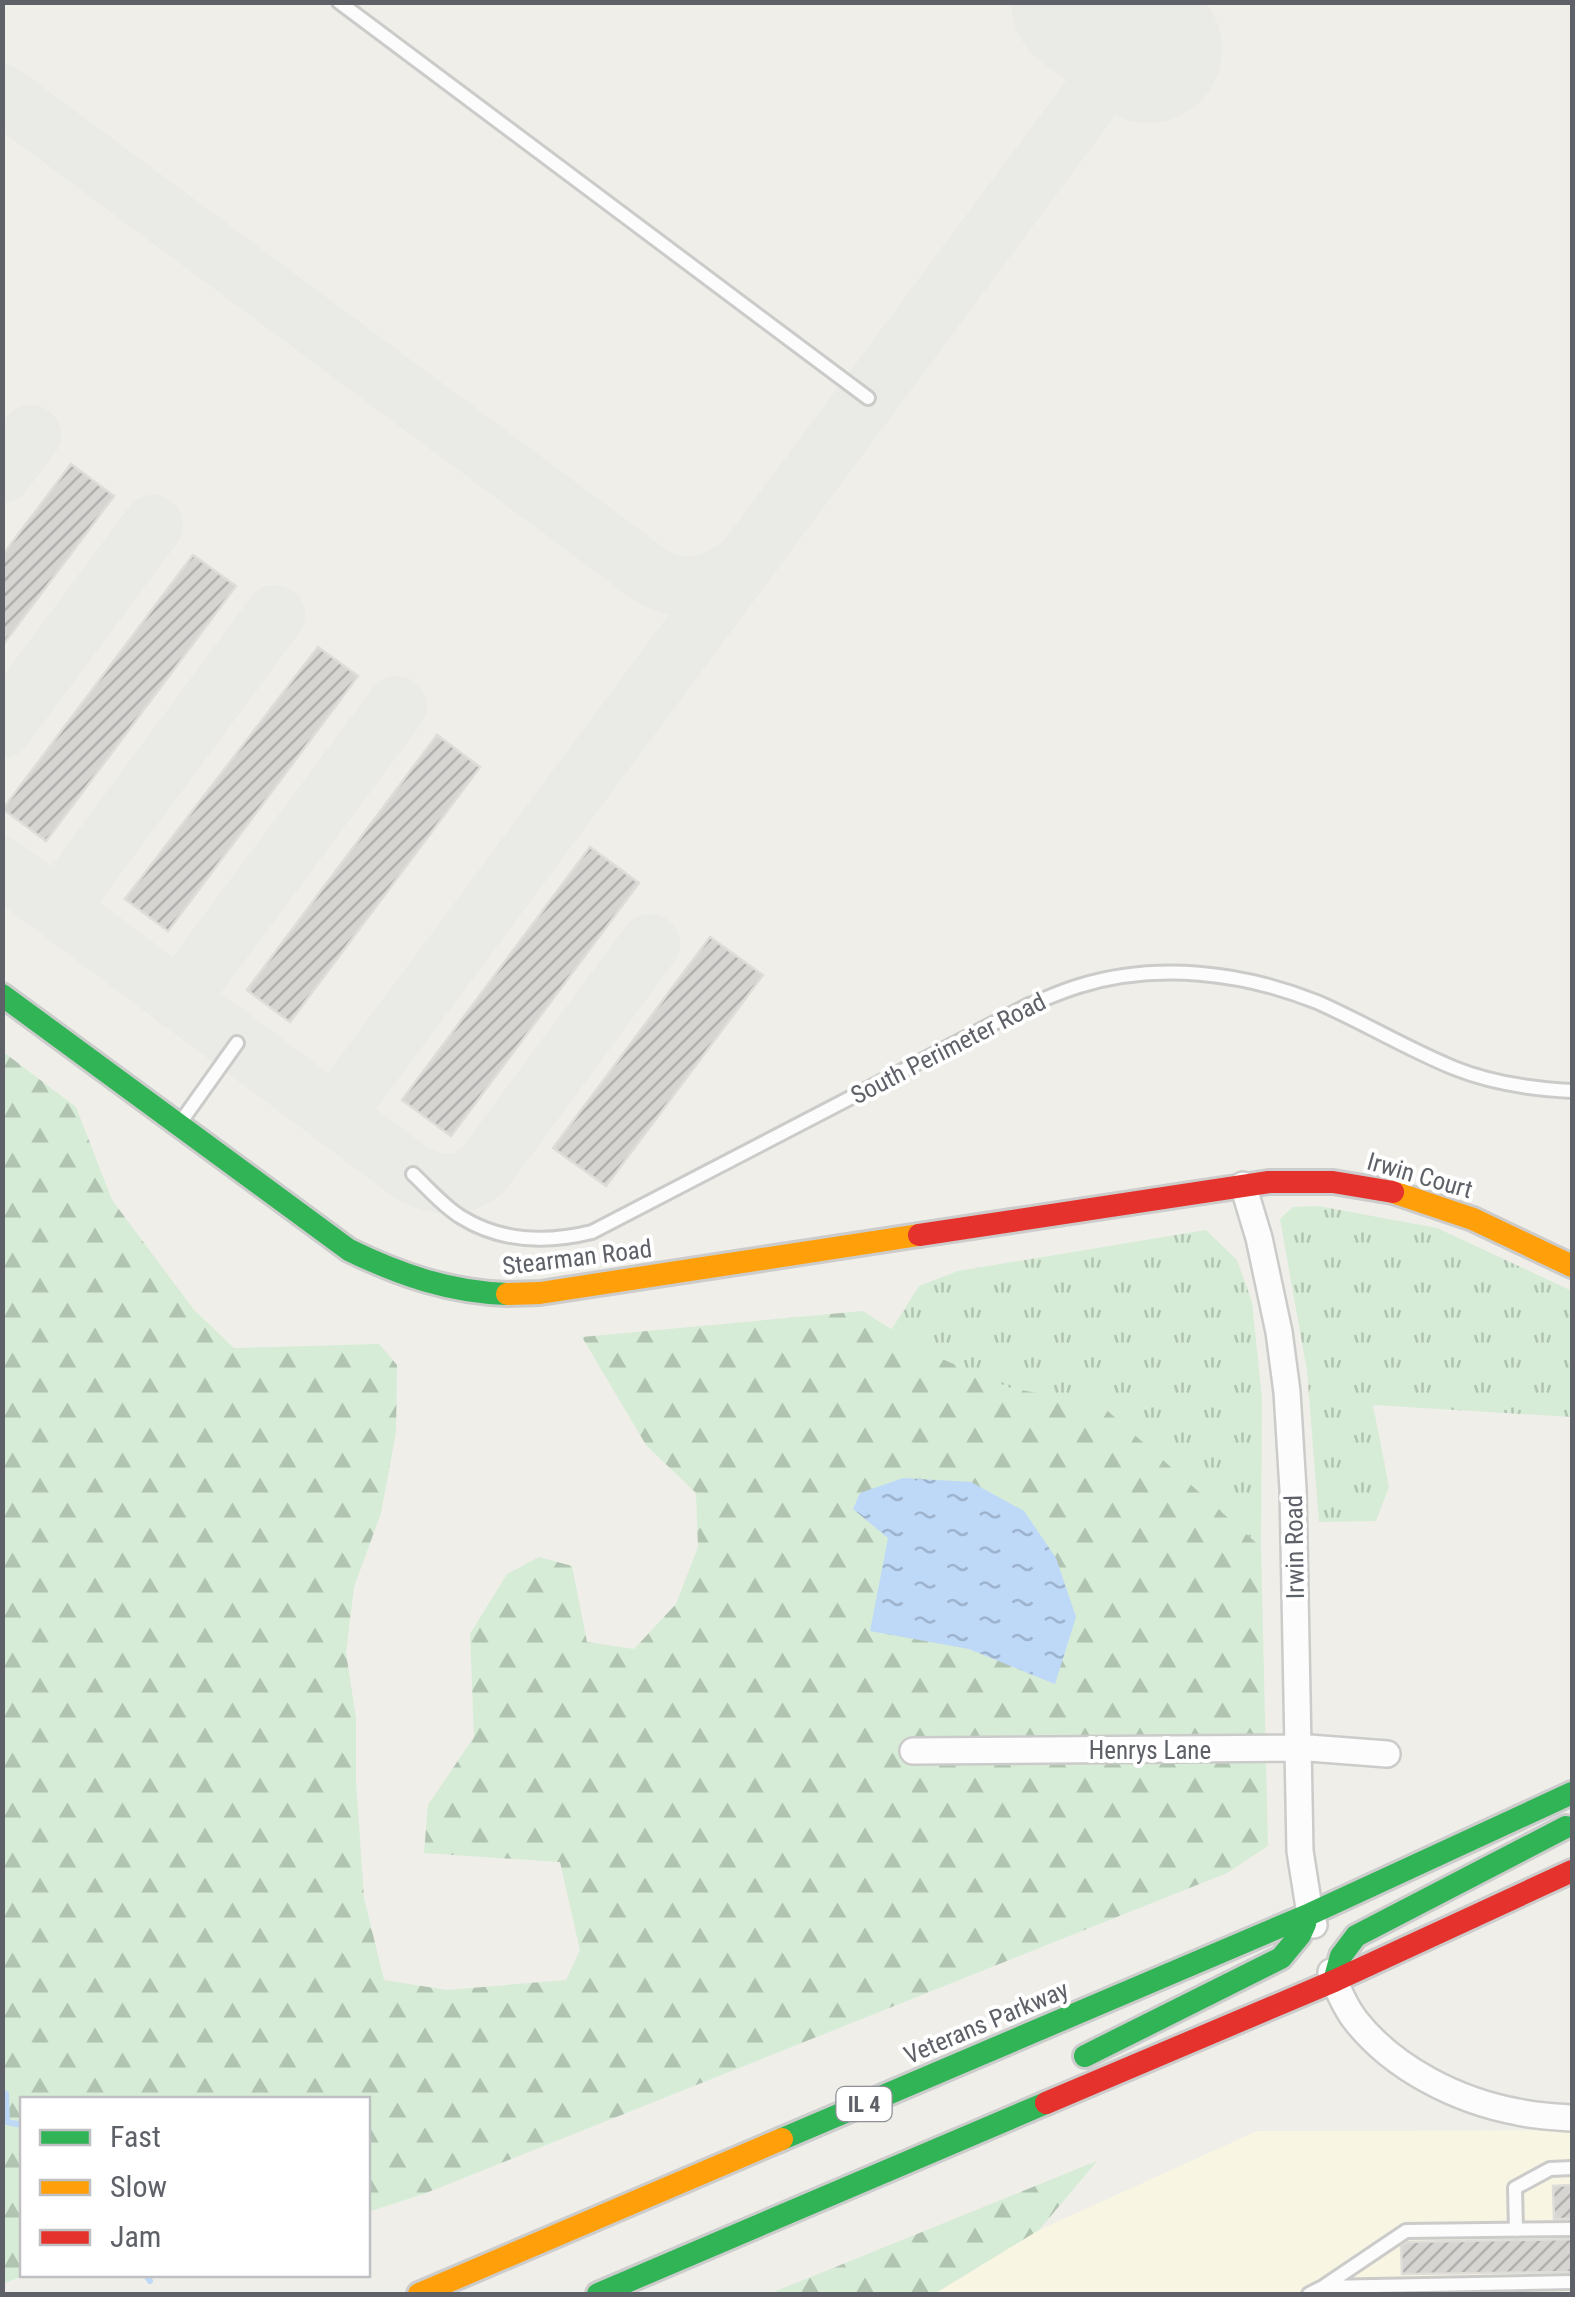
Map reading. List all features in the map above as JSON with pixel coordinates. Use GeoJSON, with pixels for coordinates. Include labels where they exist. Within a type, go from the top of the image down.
{"type":"FeatureCollection","features":[{"type":"Feature","properties":{"kind":"main road","name":"Stearman Road"},"geometry":{"type":"LineString","coordinates":[[2,995],[349,1250],[425,1283],[462,1291],[540,1293],[1243,1185]]}},
{"type":"Feature","properties":{"kind":"main road","name":"Irwin Court"},"geometry":{"type":"LineString","coordinates":[[1243,1185],[1323,1181],[1406,1194],[1486,1223],[1572,1266]]}},
{"type":"Feature","properties":{"kind":"main road","name":"Veterans Parkway"},"geometry":{"type":"LineString","coordinates":[[418,2294],[479,2276],[1310,1914],[1572,1793]]}},
{"type":"Feature","properties":{"kind":"main road"},"geometry":{"type":"LineString","coordinates":[[1334,1980],[1338,1958],[1356,1936],[1572,1824]]}},
{"type":"Feature","properties":{"kind":"main road"},"geometry":{"type":"LineString","coordinates":[[598,2294],[1334,1980],[1572,1872]]}},
{"type":"Feature","properties":{"kind":"main road"},"geometry":{"type":"LineString","coordinates":[[1067,2065],[1281,1958],[1300,1935],[1310,1914]]}},
{"type":"Feature","properties":{"kind":"main road"},"geometry":{"type":"LineString","coordinates":[[789,2214],[813,2185],[996,2100]]}},
{"type":"Feature","properties":{"kind":"street","name":"Irwin Road"},"geometry":{"type":"LineString","coordinates":[[1243,1185],[1279,1332],[1290,1423],[1300,1851],[1310,1914],[1334,1980],[1353,2018],[1371,2038],[1419,2074],[1469,2099],[1518,2112],[1572,2118]]}},
{"type":"Feature","properties":{"kind":"street","name":"Henrys Lane"},"geometry":{"type":"LineString","coordinates":[[913,1751],[1296,1749],[1387,1754]]}},
{"type":"Feature","properties":{"kind":"lane"},"geometry":{"type":"LineString","coordinates":[[339,2],[868,398]]}},
{"type":"Feature","properties":{"kind":"lane","name":"South Perimeter Road"},"geometry":{"type":"LineString","coordinates":[[413,1174],[458,1215],[480,1227],[545,1240],[592,1232],[1029,1005],[1080,986],[1123,976],[1162,973],[1238,978],[1279,988],[1456,1070],[1490,1080],[1572,1091]]}},
{"type":"Feature","properties":{"kind":"lane"},"geometry":{"type":"LineString","coordinates":[[179,1124],[236,1043]]}},
{"type":"Feature","properties":{"kind":"lane"},"geometry":{"type":"LineString","coordinates":[[1516,2230],[1516,2188],[1550,2169],[1572,2168]]}},
{"type":"Feature","properties":{"kind":"lane"},"geometry":{"type":"LineString","coordinates":[[1310,2294],[1406,2231],[1572,2229]]}},
{"type":"Feature","properties":{"kind":"lane"},"geometry":{"type":"LineString","coordinates":[[1323,2287],[1572,2282]]}},
{"type":"Feature","properties":{"kind":"shaded area"},"geometry":{"type":"Polygon","coordinates":[[[1572,2130],[1572,2294],[934,2294],[1039,2230],[1257,2131],[1572,2130]]]}},
{"type":"Feature","properties":{"kind":"green space"},"geometry":{"type":"Polygon","coordinates":[[[2,1051],[76,1107],[112,1200],[194,1310],[234,1348],[379,1344],[397,1365],[396,1432],[381,1513],[354,1587],[346,1653],[356,1718],[364,1898],[384,1980],[447,1990],[566,1980],[580,1950],[560,1862],[424,1853],[428,1805],[474,1737],[470,1634],[507,1574],[539,1557],[572,1566],[587,1642],[634,1649],[676,1604],[698,1547],[696,1493],[646,1445],[582,1337],[863,1311],[928,1353],[1010,1388],[1101,1405],[1261,1547],[1268,1846],[1227,1873],[426,2193],[370,2211],[370,2097],[20,2097],[20,2277],[3,2284],[2,1051]]]}},
{"type":"Feature","properties":{"kind":"green space"},"geometry":{"type":"Polygon","coordinates":[[[1318,1206],[1437,1228],[1572,1291],[1572,1417],[1373,1405],[1389,1487],[1376,1521],[1319,1522],[1307,1371],[1280,1219],[1293,1207],[1318,1206]]]}},
{"type":"Feature","properties":{"kind":"green space"},"geometry":{"type":"Polygon","coordinates":[[[1206,1230],[1237,1260],[1252,1302],[1262,1398],[1261,1547],[1101,1405],[1010,1388],[928,1353],[891,1330],[919,1286],[958,1271],[1206,1230]]]}},
{"type":"Feature","properties":{"kind":"green space"},"geometry":{"type":"Polygon","coordinates":[[[1097,2161],[1039,2230],[934,2294],[769,2294],[1097,2161]]]}},
{"type":"Feature","properties":{"kind":"water"},"geometry":{"type":"Polygon","coordinates":[[[903,1478],[971,1482],[1024,1511],[1056,1558],[1076,1617],[1055,1684],[969,1649],[870,1631],[888,1538],[853,1509],[860,1493],[903,1478]]]}},
{"type":"Feature","properties":{"kind":"building"},"geometry":{"type":"Polygon","coordinates":[[[71,464],[114,496],[2,646],[2,556],[71,464]]]}},
{"type":"Feature","properties":{"kind":"building"},"geometry":{"type":"Polygon","coordinates":[[[193,555],[236,586],[46,841],[3,809],[193,555]]]}},
{"type":"Feature","properties":{"kind":"building"},"geometry":{"type":"Polygon","coordinates":[[[318,647],[358,676],[168,931],[125,899],[318,647]]]}},
{"type":"Feature","properties":{"kind":"building"},"geometry":{"type":"Polygon","coordinates":[[[437,735],[480,767],[290,1022],[247,990],[437,735]]]}},
{"type":"Feature","properties":{"kind":"building"},"geometry":{"type":"Polygon","coordinates":[[[590,847],[639,883],[451,1136],[402,1100],[590,847]]]}},
{"type":"Feature","properties":{"kind":"building"},"geometry":{"type":"Polygon","coordinates":[[[710,937],[763,975],[606,1186],[553,1148],[710,937]]]}},
{"type":"Feature","properties":{"kind":"building"},"geometry":{"type":"Polygon","coordinates":[[[1572,2185],[1572,2219],[1554,2219],[1553,2186],[1572,2185]]]}},
{"type":"Feature","properties":{"kind":"building"},"geometry":{"type":"Polygon","coordinates":[[[1572,2239],[1572,2272],[1402,2274],[1401,2246],[1408,2242],[1572,2239]]]}},
{"type":"Feature","properties":{"kind":"waterway"},"geometry":{"type":"LineString","coordinates":[[2,2092],[6,2094],[7,2122],[20,2125]]}},
{"type":"Feature","properties":{"kind":"waterway"},"geometry":{"type":"LineString","coordinates":[[147,2277],[150,2281]]}},
{"type":"Feature","properties":{"kind":"taxiway"},"geometry":{"type":"LineString","coordinates":[[334,1115],[1090,99],[1147,2]]}},
{"type":"Feature","properties":{"kind":"taxiway"},"geometry":{"type":"LineString","coordinates":[[2,94],[653,577],[678,585],[702,585],[724,577],[746,562]]}},
{"type":"Feature","properties":{"kind":"taxiway"},"geometry":{"type":"LineString","coordinates":[[2,473],[31,435]]}},
{"type":"Feature","properties":{"kind":"taxiway"},"geometry":{"type":"LineString","coordinates":[[2,728],[153,525]]}},
{"type":"Feature","properties":{"kind":"taxiway"},"geometry":{"type":"LineString","coordinates":[[58,908],[275,615]]}},
{"type":"Feature","properties":{"kind":"taxiway"},"geometry":{"type":"LineString","coordinates":[[178,1000],[397,706]]}},
{"type":"Feature","properties":{"kind":"taxiway"},"geometry":{"type":"LineString","coordinates":[[2,867],[413,1174],[431,1182],[457,1183],[483,1170],[650,944]]}},
{"type":"Feature","properties":{"kind":"runway"},"geometry":{"type":"LineString","coordinates":[[1085,2],[1148,49]]}},
{"type":"Feature","properties":{"kind":"traffic: fast"},"geometry":{"type":"LineString","coordinates":[[2,995],[349,1250],[426,1281],[507,1294]]}},
{"type":"Feature","properties":{"kind":"traffic: fast"},"geometry":{"type":"LineString","coordinates":[[782,2139],[1310,1914],[1572,1793]]}},
{"type":"Feature","properties":{"kind":"traffic: fast"},"geometry":{"type":"LineString","coordinates":[[1334,1981],[1341,1956],[1356,1936],[1566,1827]]}},
{"type":"Feature","properties":{"kind":"traffic: fast"},"geometry":{"type":"LineString","coordinates":[[1085,2056],[1281,1958],[1305,1924]]}},
{"type":"Feature","properties":{"kind":"traffic: fast"},"geometry":{"type":"LineString","coordinates":[[598,2294],[1046,2103]]}},
{"type":"Feature","properties":{"kind":"traffic: slow"},"geometry":{"type":"LineString","coordinates":[[1393,1192],[1473,1219],[1572,1266]]}},
{"type":"Feature","properties":{"kind":"traffic: slow"},"geometry":{"type":"LineString","coordinates":[[507,1294],[540,1293],[919,1235]]}},
{"type":"Feature","properties":{"kind":"traffic: slow"},"geometry":{"type":"LineString","coordinates":[[419,2294],[782,2139]]}},
{"type":"Feature","properties":{"kind":"traffic: jam"},"geometry":{"type":"LineString","coordinates":[[919,1235],[1269,1182],[1333,1182],[1393,1192]]}},
{"type":"Feature","properties":{"kind":"traffic: jam"},"geometry":{"type":"LineString","coordinates":[[1046,2103],[1334,1981],[1572,1871]]}}]}
